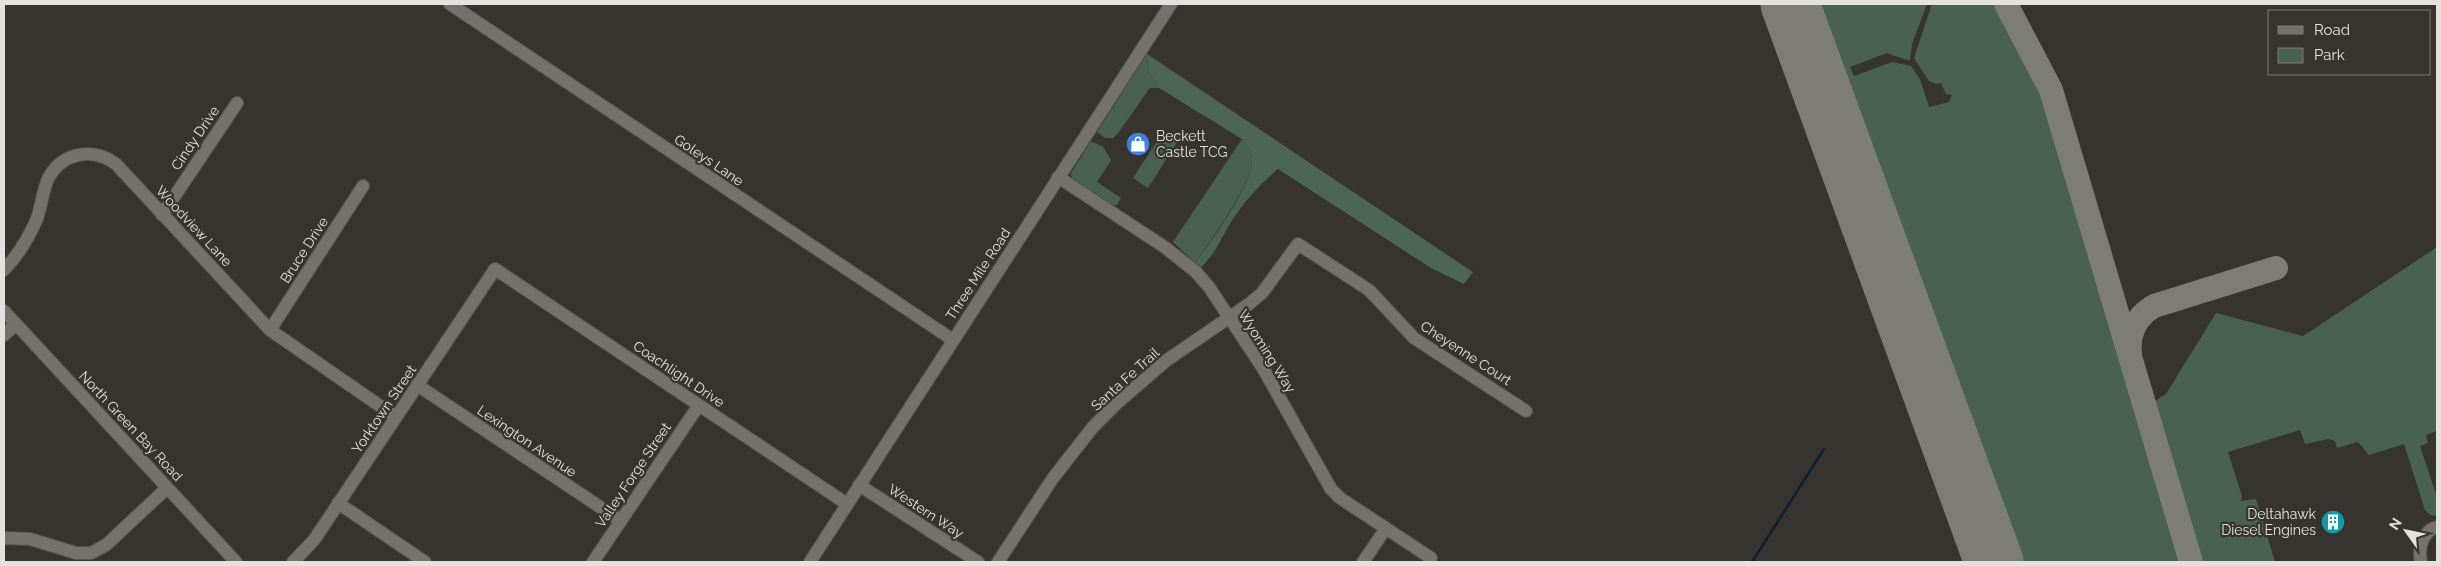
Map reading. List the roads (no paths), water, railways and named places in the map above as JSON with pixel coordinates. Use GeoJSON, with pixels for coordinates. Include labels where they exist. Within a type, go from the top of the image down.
{"type":"FeatureCollection","features":[{"type":"Feature","properties":{"kind":"street","name":"Goleys Lane"},"geometry":{"type":"LineString","coordinates":[[450,4],[953,340]]}},
{"type":"Feature","properties":{"kind":"street","name":"Three Mile Road"},"geometry":{"type":"LineString","coordinates":[[810,562],[1171,4]]}},
{"type":"Feature","properties":{"kind":"street","name":"Cindy Drive"},"geometry":{"type":"LineString","coordinates":[[162,215],[237,103]]}},
{"type":"Feature","properties":{"kind":"street","name":"Woodview Lane"},"geometry":{"type":"LineString","coordinates":[[4,270],[29,236],[39,212],[49,178],[61,162],[70,157],[90,154],[108,159],[270,330],[396,417]]}},
{"type":"Feature","properties":{"kind":"street","name":"Wyoming Way"},"geometry":{"type":"LineString","coordinates":[[1058,177],[1182,259],[1209,287],[1264,370],[1330,489],[1340,498],[1431,558]]}},
{"type":"Feature","properties":{"kind":"street","name":"Bruce Drive"},"geometry":{"type":"LineString","coordinates":[[270,330],[363,186]]}},
{"type":"Feature","properties":{"kind":"street","name":"Santa Fe Trail"},"geometry":{"type":"LineString","coordinates":[[998,562],[1053,478],[1105,415],[1142,380],[1167,360],[1230,318],[1262,293],[1298,244]]}},
{"type":"Feature","properties":{"kind":"street","name":"Cheyenne Court"},"geometry":{"type":"LineString","coordinates":[[1298,244],[1369,290],[1414,338],[1526,411]]}},
{"type":"Feature","properties":{"kind":"street","name":"Yorktown Street"},"geometry":{"type":"LineString","coordinates":[[293,562],[314,540],[495,269]]}},
{"type":"Feature","properties":{"kind":"street","name":"Coachlight Drive"},"geometry":{"type":"LineString","coordinates":[[495,269],[846,504]]}},
{"type":"Feature","properties":{"kind":"street","name":"North Green Bay Road"},"geometry":{"type":"LineString","coordinates":[[4,311],[236,562]]}},
{"type":"Feature","properties":{"kind":"street"},"geometry":{"type":"LineString","coordinates":[[4,335],[16,324]]}},
{"type":"Feature","properties":{"kind":"street","name":"Lexington Avenue"},"geometry":{"type":"LineString","coordinates":[[418,385],[621,521]]}},
{"type":"Feature","properties":{"kind":"street","name":"Valley Forge Street"},"geometry":{"type":"LineString","coordinates":[[594,562],[698,405]]}},
{"type":"Feature","properties":{"kind":"street","name":"Western Way"},"geometry":{"type":"LineString","coordinates":[[859,485],[978,562]]}},
{"type":"Feature","properties":{"kind":"street"},"geometry":{"type":"LineString","coordinates":[[4,538],[30,539],[76,553],[91,553],[106,545],[168,488]]}},
{"type":"Feature","properties":{"kind":"street"},"geometry":{"type":"LineString","coordinates":[[338,503],[425,562]]}},
{"type":"Feature","properties":{"kind":"street"},"geometry":{"type":"LineString","coordinates":[[2420,562],[2420,549],[2424,537],[2433,528],[2437,527]]}},
{"type":"Feature","properties":{"kind":"street"},"geometry":{"type":"LineString","coordinates":[[1363,562],[1386,528]]}},
{"type":"Feature","properties":{"kind":"waterway"},"geometry":{"type":"LineString","coordinates":[[1752,562],[1824,449]]}},
{"type":"Feature","properties":{"kind":"place","name":"Beckett Castle TCG"},"geometry":{"type":"Point","coordinates":[1138,144]}},
{"type":"Feature","properties":{"kind":"place","name":"Deltahawk Diesel Engines"},"geometry":{"type":"Point","coordinates":[2333,522]}}]}
